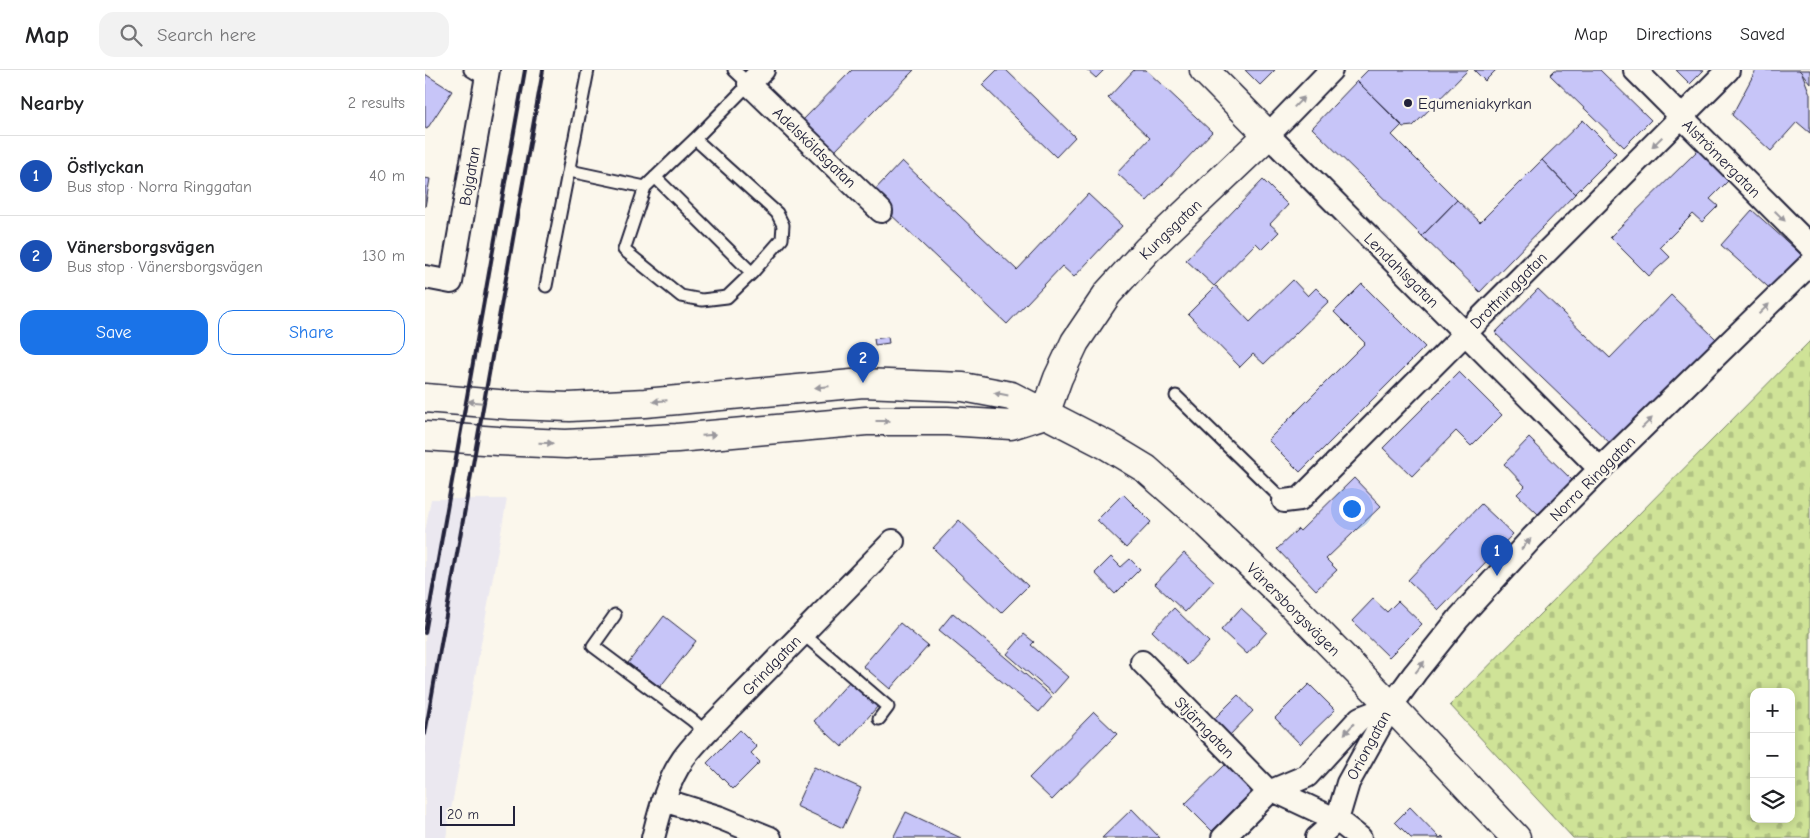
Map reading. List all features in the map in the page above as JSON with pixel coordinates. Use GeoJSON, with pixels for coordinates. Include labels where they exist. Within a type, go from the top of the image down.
{"type":"FeatureCollection","features":[{"type":"Feature","properties":{"kind":"main road","name":"Lendahlsgatan"},"geometry":{"type":"LineString","coordinates":[[1204,70],[1268,135]]}},
{"type":"Feature","properties":{"kind":"main road","name":"Kungsgatan"},"geometry":{"type":"LineString","coordinates":[[1045,414],[1058,378],[1075,342],[1108,293],[1147,250],[1268,135]]}},
{"type":"Feature","properties":{"kind":"main road","name":"Vänersborgsvägen"},"geometry":{"type":"LineString","coordinates":[[425,398],[511,405],[570,407],[645,403],[863,383],[963,387],[1011,396],[1113,448],[1146,469],[1208,524],[1279,592],[1391,706],[1515,838]]}},
{"type":"Feature","properties":{"kind":"main road"},"geometry":{"type":"LineString","coordinates":[[425,436],[566,444],[677,438],[866,421],[947,421],[1011,425],[1045,414]]}},
{"type":"Feature","properties":{"kind":"street","name":"Kungsgatan"},"geometry":{"type":"LineString","coordinates":[[1268,135],[1331,70]]}},
{"type":"Feature","properties":{"kind":"street","name":"Alströmergatan"},"geometry":{"type":"LineString","coordinates":[[1635,70],[1810,246]]}},
{"type":"Feature","properties":{"kind":"street","name":"Drottninggatan"},"geometry":{"type":"LineString","coordinates":[[1284,501],[1300,499],[1728,70]]}},
{"type":"Feature","properties":{"kind":"street","name":"Bojgatan"},"geometry":{"type":"LineString","coordinates":[[425,277],[451,282],[482,74]]}},
{"type":"Feature","properties":{"kind":"street","name":"Adelsköldsgatan"},"geometry":{"type":"LineString","coordinates":[[749,75],[881,211]]}},
{"type":"Feature","properties":{"kind":"street","name":"Lendahlsgatan"},"geometry":{"type":"LineString","coordinates":[[1268,135],[1600,469]]}},
{"type":"Feature","properties":{"kind":"street","name":"Norra Ringgatan"},"geometry":{"type":"LineString","coordinates":[[1391,706],[1415,672],[1459,618],[1532,538],[1810,264]]}},
{"type":"Feature","properties":{"kind":"street","name":"Grindgatan"},"geometry":{"type":"LineString","coordinates":[[653,838],[663,800],[683,758],[706,732],[893,541]]}},
{"type":"Feature","properties":{"kind":"street","name":"Stjärngatan"},"geometry":{"type":"LineString","coordinates":[[1142,662],[1271,791]]}},
{"type":"Feature","properties":{"kind":"street","name":"Oriongatan"},"geometry":{"type":"LineString","coordinates":[[1223,838],[1271,791],[1307,776],[1360,718],[1391,706]]}},
{"type":"Feature","properties":{"kind":"street","name":"Oriongatan"},"geometry":{"type":"LineString","coordinates":[[1337,820],[1348,783],[1391,706]]}},
{"type":"Feature","properties":{"kind":"street"},"geometry":{"type":"LineString","coordinates":[[1271,791],[1337,820],[1360,838]]}},
{"type":"Feature","properties":{"kind":"street"},"geometry":{"type":"LineString","coordinates":[[663,800],[721,818],[770,838]]}},
{"type":"Feature","properties":{"kind":"street"},"geometry":{"type":"LineString","coordinates":[[1317,838],[1337,820]]}},
{"type":"Feature","properties":{"kind":"lane"},"geometry":{"type":"LineString","coordinates":[[546,286],[570,171],[588,70]]}},
{"type":"Feature","properties":{"kind":"lane"},"geometry":{"type":"LineString","coordinates":[[695,140],[777,213],[783,225],[783,239],[727,297],[703,300],[681,296],[624,250],[645,187],[695,140],[749,75]]}},
{"type":"Feature","properties":{"kind":"lane"},"geometry":{"type":"LineString","coordinates":[[570,171],[645,187]]}},
{"type":"Feature","properties":{"kind":"lane"},"geometry":{"type":"LineString","coordinates":[[655,177],[752,273]]}},
{"type":"Feature","properties":{"kind":"lane"},"geometry":{"type":"LineString","coordinates":[[1176,396],[1284,501]]}},
{"type":"Feature","properties":{"kind":"lane"},"geometry":{"type":"LineString","coordinates":[[615,616],[593,646],[706,732]]}},
{"type":"Feature","properties":{"kind":"lane"},"geometry":{"type":"LineString","coordinates":[[802,633],[889,707],[879,719]]}},
{"type":"Feature","properties":{"kind":"shaded area"},"geometry":{"type":"Polygon","coordinates":[[[431,499],[507,499],[446,838],[425,838],[425,532],[431,499]]]}},
{"type":"Feature","properties":{"kind":"green space"},"geometry":{"type":"Polygon","coordinates":[[[1810,341],[1810,838],[1573,838],[1450,705],[1810,341]]]}},
{"type":"Feature","properties":{"kind":"building"},"geometry":{"type":"Polygon","coordinates":[[[852,70],[914,70],[833,153],[801,122],[852,70]]]}},
{"type":"Feature","properties":{"kind":"building"},"geometry":{"type":"Polygon","coordinates":[[[997,70],[1006,70],[1075,137],[1056,157],[982,85],[997,70]]]}},
{"type":"Feature","properties":{"kind":"building"},"geometry":{"type":"Polygon","coordinates":[[[1087,70],[1104,70],[1096,78],[1087,70]]]}},
{"type":"Feature","properties":{"kind":"building"},"geometry":{"type":"Polygon","coordinates":[[[1134,70],[1146,70],[1212,132],[1147,201],[1117,173],[1150,138],[1108,98],[1134,70]]]}},
{"type":"Feature","properties":{"kind":"building"},"geometry":{"type":"Polygon","coordinates":[[[1245,70],[1275,70],[1260,85],[1245,70]]]}},
{"type":"Feature","properties":{"kind":"building","name":"Equmeniakyrkan"},"geometry":{"type":"Polygon","coordinates":[[[1368,70],[1468,70],[1413,126],[1403,127],[1357,81],[1368,70]]]}},
{"type":"Feature","properties":{"kind":"building","name":"Equmeniakyrkan"},"geometry":{"type":"Polygon","coordinates":[[[1474,70],[1496,70],[1485,81],[1474,70]]]}},
{"type":"Feature","properties":{"kind":"building"},"geometry":{"type":"Polygon","coordinates":[[[1555,70],[1600,70],[1651,120],[1624,147],[1550,75],[1555,70]]]}},
{"type":"Feature","properties":{"kind":"building"},"geometry":{"type":"Polygon","coordinates":[[[1676,70],[1704,70],[1690,84],[1676,70]]]}},
{"type":"Feature","properties":{"kind":"building"},"geometry":{"type":"Polygon","coordinates":[[[1756,70],[1799,70],[1802,73],[1810,94],[1810,133],[1797,122],[1771,151],[1732,115],[1756,70]]]}},
{"type":"Feature","properties":{"kind":"building"},"geometry":{"type":"Polygon","coordinates":[[[1799,70],[1810,70],[1810,83],[1802,73],[1799,70]]]}},
{"type":"Feature","properties":{"kind":"building"},"geometry":{"type":"Polygon","coordinates":[[[425,74],[452,91],[427,129],[425,128],[425,74]]]}},
{"type":"Feature","properties":{"kind":"building"},"geometry":{"type":"Polygon","coordinates":[[[1357,81],[1402,125],[1392,135],[1457,200],[1422,236],[1312,128],[1357,81]]]}},
{"type":"Feature","properties":{"kind":"building"},"geometry":{"type":"Polygon","coordinates":[[[1583,120],[1616,153],[1575,194],[1542,160],[1583,120]]]}},
{"type":"Feature","properties":{"kind":"building"},"geometry":{"type":"Polygon","coordinates":[[[1699,149],[1730,179],[1710,199],[1718,206],[1702,222],[1693,214],[1660,247],[1670,257],[1649,276],[1610,237],[1699,149]]]}},
{"type":"Feature","properties":{"kind":"building"},"geometry":{"type":"Polygon","coordinates":[[[1542,160],[1575,194],[1480,292],[1422,236],[1457,200],[1480,222],[1542,160]]]}},
{"type":"Feature","properties":{"kind":"building"},"geometry":{"type":"Polygon","coordinates":[[[902,161],[1017,270],[1088,194],[1122,226],[1074,277],[1062,266],[1007,324],[870,195],[902,161]]]}},
{"type":"Feature","properties":{"kind":"building"},"geometry":{"type":"Polygon","coordinates":[[[425,178],[430,179],[425,207],[425,178]]]}},
{"type":"Feature","properties":{"kind":"building"},"geometry":{"type":"Polygon","coordinates":[[[1263,180],[1288,205],[1270,224],[1279,232],[1262,249],[1256,243],[1214,286],[1186,260],[1263,180]]]}},
{"type":"Feature","properties":{"kind":"building"},"geometry":{"type":"Polygon","coordinates":[[[1752,210],[1807,260],[1776,294],[1721,245],[1752,210]]]}},
{"type":"Feature","properties":{"kind":"building"},"geometry":{"type":"Polygon","coordinates":[[[1293,280],[1308,296],[1316,288],[1329,301],[1264,364],[1253,354],[1240,367],[1188,314],[1216,286],[1250,322],[1293,280]]]}},
{"type":"Feature","properties":{"kind":"building"},"geometry":{"type":"Polygon","coordinates":[[[1362,284],[1425,347],[1300,472],[1268,440],[1365,343],[1334,312],[1362,284]]]}},
{"type":"Feature","properties":{"kind":"building"},"geometry":{"type":"Polygon","coordinates":[[[1538,289],[1610,358],[1671,295],[1716,339],[1613,446],[1495,333],[1538,289]]]}},
{"type":"Feature","properties":{"kind":"building"},"geometry":{"type":"Polygon","coordinates":[[[888,337],[889,343],[875,345],[874,339],[888,337]]]}},
{"type":"Feature","properties":{"kind":"building"},"geometry":{"type":"Polygon","coordinates":[[[1459,372],[1502,415],[1471,446],[1456,431],[1412,476],[1383,448],[1459,372]]]}},
{"type":"Feature","properties":{"kind":"building"},"geometry":{"type":"Polygon","coordinates":[[[1529,438],[1572,480],[1538,514],[1517,494],[1525,486],[1504,464],[1529,438]]]}},
{"type":"Feature","properties":{"kind":"building"},"geometry":{"type":"Polygon","coordinates":[[[1354,478],[1381,506],[1326,559],[1337,570],[1316,590],[1277,549],[1298,529],[1300,531],[1354,478]]]}},
{"type":"Feature","properties":{"kind":"building"},"geometry":{"type":"Polygon","coordinates":[[[1123,494],[1151,522],[1126,548],[1097,520],[1123,494]]]}},
{"type":"Feature","properties":{"kind":"building"},"geometry":{"type":"Polygon","coordinates":[[[1481,504],[1513,534],[1439,610],[1408,580],[1481,504]]]}},
{"type":"Feature","properties":{"kind":"building"},"geometry":{"type":"Polygon","coordinates":[[[959,520],[1028,586],[1001,613],[933,548],[959,520]]]}},
{"type":"Feature","properties":{"kind":"building"},"geometry":{"type":"Polygon","coordinates":[[[1184,553],[1214,581],[1185,612],[1155,584],[1184,553]]]}},
{"type":"Feature","properties":{"kind":"building"},"geometry":{"type":"Polygon","coordinates":[[[1111,557],[1121,567],[1130,559],[1140,569],[1115,594],[1095,573],[1111,557]]]}},
{"type":"Feature","properties":{"kind":"building"},"geometry":{"type":"Polygon","coordinates":[[[1373,599],[1387,612],[1398,601],[1422,624],[1389,657],[1352,621],[1373,599]]]}},
{"type":"Feature","properties":{"kind":"building"},"geometry":{"type":"Polygon","coordinates":[[[1174,608],[1209,642],[1187,665],[1152,631],[1174,608]]]}},
{"type":"Feature","properties":{"kind":"building"},"geometry":{"type":"Polygon","coordinates":[[[1241,608],[1267,632],[1247,654],[1221,630],[1241,608]]]}},
{"type":"Feature","properties":{"kind":"building"},"geometry":{"type":"Polygon","coordinates":[[[953,613],[1052,697],[1039,712],[939,630],[953,613]]]}},
{"type":"Feature","properties":{"kind":"building"},"geometry":{"type":"Polygon","coordinates":[[[664,616],[696,641],[660,687],[628,663],[664,616]]]}},
{"type":"Feature","properties":{"kind":"building"},"geometry":{"type":"Polygon","coordinates":[[[900,623],[928,646],[890,689],[863,666],[900,623]]]}},
{"type":"Feature","properties":{"kind":"building"},"geometry":{"type":"Polygon","coordinates":[[[1024,634],[1034,642],[1031,645],[1068,677],[1053,694],[1007,654],[1024,634]]]}},
{"type":"Feature","properties":{"kind":"building"},"geometry":{"type":"Polygon","coordinates":[[[850,681],[878,706],[842,747],[814,721],[850,681]]]}},
{"type":"Feature","properties":{"kind":"building"},"geometry":{"type":"Polygon","coordinates":[[[1309,684],[1335,710],[1300,744],[1275,718],[1309,684]]]}},
{"type":"Feature","properties":{"kind":"building"},"geometry":{"type":"Polygon","coordinates":[[[1238,695],[1253,711],[1228,737],[1212,721],[1238,695]]]}},
{"type":"Feature","properties":{"kind":"building"},"geometry":{"type":"Polygon","coordinates":[[[1094,712],[1117,734],[1052,800],[1029,778],[1094,712]]]}},
{"type":"Feature","properties":{"kind":"building"},"geometry":{"type":"Polygon","coordinates":[[[740,730],[757,747],[751,753],[760,762],[733,789],[707,763],[740,730]]]}},
{"type":"Feature","properties":{"kind":"building"},"geometry":{"type":"Polygon","coordinates":[[[1225,765],[1252,792],[1212,831],[1185,804],[1225,765]]]}},
{"type":"Feature","properties":{"kind":"building"},"geometry":{"type":"Polygon","coordinates":[[[814,767],[861,788],[843,828],[796,806],[814,767]]]}},
{"type":"Feature","properties":{"kind":"building"},"geometry":{"type":"Polygon","coordinates":[[[1410,807],[1440,838],[1411,838],[1395,822],[1410,807]]]}},
{"type":"Feature","properties":{"kind":"building"},"geometry":{"type":"Polygon","coordinates":[[[1132,809],[1160,838],[1102,838],[1132,809]]]}},
{"type":"Feature","properties":{"kind":"building"},"geometry":{"type":"Polygon","coordinates":[[[906,812],[961,838],[893,838],[906,812]]]}},
{"type":"Feature","properties":{"kind":"railway"},"geometry":{"type":"LineString","coordinates":[[425,633],[525,70]]}},
{"type":"Feature","properties":{"kind":"railway"},"geometry":{"type":"LineString","coordinates":[[425,734],[543,70]]}},
{"type":"Feature","properties":{"kind":"place","name":"Equmeniakyrkan"},"geometry":{"type":"Point","coordinates":[1408,103]}},
{"type":"Feature","properties":{"kind":"place","name":"Vänersborgsvägen"},"geometry":{"type":"Point","coordinates":[863,383]}},
{"type":"Feature","properties":{"kind":"place","name":"Östlyckan"},"geometry":{"type":"Point","coordinates":[1497,576]}}]}
